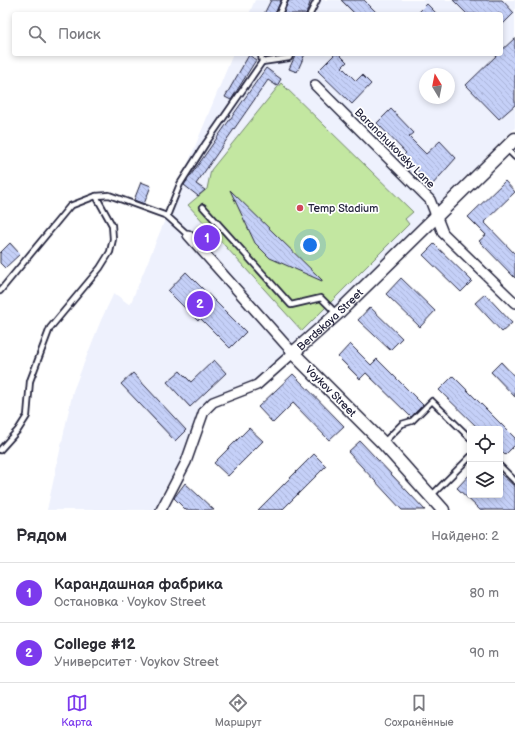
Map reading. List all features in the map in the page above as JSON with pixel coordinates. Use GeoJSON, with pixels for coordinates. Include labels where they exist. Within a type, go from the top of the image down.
{"type":"FeatureCollection","features":[{"type":"Feature","properties":{"kind":"street","name":"Baranchukovsky Lane"},"geometry":{"type":"LineString","coordinates":[[315,85],[430,200],[443,233],[515,303]]}},
{"type":"Feature","properties":{"kind":"street","name":"Berdskaya Street"},"geometry":{"type":"LineString","coordinates":[[162,507],[186,462],[204,411],[213,402],[258,385],[337,314],[515,139]]}},
{"type":"Feature","properties":{"kind":"street","name":"Voykov Street"},"geometry":{"type":"LineString","coordinates":[[188,235],[293,353],[382,443],[430,497],[444,510]]}},
{"type":"Feature","properties":{"kind":"lane"},"geometry":{"type":"LineString","coordinates":[[280,12],[286,0]]}},
{"type":"Feature","properties":{"kind":"lane"},"geometry":{"type":"LineString","coordinates":[[311,12],[317,0]]}},
{"type":"Feature","properties":{"kind":"lane"},"geometry":{"type":"LineString","coordinates":[[167,216],[180,184],[206,143],[262,62],[261,56]]}},
{"type":"Feature","properties":{"kind":"lane"},"geometry":{"type":"LineString","coordinates":[[262,62],[290,58],[290,56]]}},
{"type":"Feature","properties":{"kind":"lane"},"geometry":{"type":"LineString","coordinates":[[506,148],[515,157]]}},
{"type":"Feature","properties":{"kind":"lane"},"geometry":{"type":"LineString","coordinates":[[0,291],[70,206],[96,196],[109,195],[167,216],[188,235]]}},
{"type":"Feature","properties":{"kind":"lane"},"geometry":{"type":"LineString","coordinates":[[0,450],[18,430],[27,416],[30,381],[50,328],[100,268],[110,252],[113,239],[112,225],[96,196]]}},
{"type":"Feature","properties":{"kind":"lane"},"geometry":{"type":"LineString","coordinates":[[203,207],[292,305],[321,298],[337,314]]}},
{"type":"Feature","properties":{"kind":"lane"},"geometry":{"type":"LineString","coordinates":[[382,443],[402,424],[412,421],[432,401],[467,435]]}},
{"type":"Feature","properties":{"kind":"lane"},"geometry":{"type":"LineString","coordinates":[[430,497],[467,460]]}},
{"type":"Feature","properties":{"kind":"lane"},"geometry":{"type":"LineString","coordinates":[[503,469],[515,481]]}},
{"type":"Feature","properties":{"kind":"shaded area"},"geometry":{"type":"Polygon","coordinates":[[[255,0],[515,0],[515,128],[256,383],[208,400],[201,407],[181,463],[163,491],[157,510],[47,510],[73,391],[101,320],[114,293],[130,305],[232,56],[503,56],[503,12],[250,12],[255,0]]]}},
{"type":"Feature","properties":{"kind":"green space","name":"Temp Stadium"},"geometry":{"type":"Polygon","coordinates":[[[281,83],[413,212],[405,219],[409,224],[302,331],[188,205],[207,189],[211,170],[281,83]]]}},
{"type":"Feature","properties":{"kind":"building"},"geometry":{"type":"Polygon","coordinates":[[[271,0],[281,0],[276,12],[265,12],[271,0]]]}},
{"type":"Feature","properties":{"kind":"building"},"geometry":{"type":"Polygon","coordinates":[[[289,0],[311,0],[307,12],[284,12],[289,0]]]}},
{"type":"Feature","properties":{"kind":"building"},"geometry":{"type":"Polygon","coordinates":[[[341,0],[364,0],[376,12],[353,12],[341,0]]]}},
{"type":"Feature","properties":{"kind":"building"},"geometry":{"type":"Polygon","coordinates":[[[453,0],[502,0],[514,13],[503,24],[503,12],[465,12],[453,0]]]}},
{"type":"Feature","properties":{"kind":"building"},"geometry":{"type":"Polygon","coordinates":[[[427,4],[435,12],[419,12],[427,4]]]}},
{"type":"Feature","properties":{"kind":"building"},"geometry":{"type":"Polygon","coordinates":[[[515,38],[515,105],[499,119],[466,85],[496,56],[503,56],[503,49],[515,38]]]}},
{"type":"Feature","properties":{"kind":"building"},"geometry":{"type":"Polygon","coordinates":[[[248,56],[256,60],[231,100],[225,97],[248,56]]]}},
{"type":"Feature","properties":{"kind":"building"},"geometry":{"type":"Polygon","coordinates":[[[295,56],[304,56],[297,72],[289,69],[295,56]]]}},
{"type":"Feature","properties":{"kind":"building"},"geometry":{"type":"Polygon","coordinates":[[[333,56],[341,56],[347,62],[342,67],[356,81],[362,75],[371,84],[352,104],[318,71],[333,56]]]}},
{"type":"Feature","properties":{"kind":"building"},"geometry":{"type":"Polygon","coordinates":[[[266,68],[281,79],[277,86],[268,80],[196,184],[205,190],[198,196],[184,185],[266,68]]]}},
{"type":"Feature","properties":{"kind":"building"},"geometry":{"type":"Polygon","coordinates":[[[391,109],[414,133],[409,137],[426,154],[440,141],[456,158],[432,185],[403,156],[406,153],[377,123],[391,109]]]}},
{"type":"Feature","properties":{"kind":"building"},"geometry":{"type":"Polygon","coordinates":[[[505,181],[515,192],[484,222],[515,254],[515,278],[479,241],[486,235],[468,217],[505,181]]]}},
{"type":"Feature","properties":{"kind":"building"},"geometry":{"type":"Polygon","coordinates":[[[141,182],[151,186],[144,204],[134,200],[141,182]]]}},
{"type":"Feature","properties":{"kind":"building"},"geometry":{"type":"Polygon","coordinates":[[[230,190],[322,281],[270,258],[255,243],[230,190]]]}},
{"type":"Feature","properties":{"kind":"building"},"geometry":{"type":"Polygon","coordinates":[[[10,243],[20,254],[5,268],[0,263],[0,253],[10,243]]]}},
{"type":"Feature","properties":{"kind":"building"},"geometry":{"type":"Polygon","coordinates":[[[434,244],[472,281],[461,292],[423,255],[434,244]]]}},
{"type":"Feature","properties":{"kind":"building"},"geometry":{"type":"Polygon","coordinates":[[[186,272],[246,332],[230,348],[200,318],[198,321],[168,291],[186,272]]]}},
{"type":"Feature","properties":{"kind":"building"},"geometry":{"type":"Polygon","coordinates":[[[401,278],[435,311],[420,327],[386,294],[401,278]]]}},
{"type":"Feature","properties":{"kind":"building"},"geometry":{"type":"Polygon","coordinates":[[[485,294],[512,323],[502,332],[475,303],[485,294]]]}},
{"type":"Feature","properties":{"kind":"building"},"geometry":{"type":"Polygon","coordinates":[[[370,307],[402,338],[390,350],[358,320],[370,307]]]}},
{"type":"Feature","properties":{"kind":"building"},"geometry":{"type":"Polygon","coordinates":[[[350,344],[371,365],[377,359],[423,405],[411,417],[366,373],[360,379],[338,357],[350,344]]]}},
{"type":"Feature","properties":{"kind":"building"},"geometry":{"type":"Polygon","coordinates":[[[214,360],[226,373],[190,407],[167,382],[180,371],[191,382],[214,360]]]}},
{"type":"Feature","properties":{"kind":"building"},"geometry":{"type":"Polygon","coordinates":[[[501,362],[515,377],[515,397],[491,372],[501,362]]]}},
{"type":"Feature","properties":{"kind":"building"},"geometry":{"type":"Polygon","coordinates":[[[133,373],[186,430],[175,441],[121,384],[133,373]]]}},
{"type":"Feature","properties":{"kind":"building"},"geometry":{"type":"Polygon","coordinates":[[[293,374],[344,426],[329,440],[293,403],[273,423],[258,407],[293,374]]]}},
{"type":"Feature","properties":{"kind":"building"},"geometry":{"type":"Polygon","coordinates":[[[453,376],[503,426],[476,426],[439,390],[453,376]]]}},
{"type":"Feature","properties":{"kind":"building"},"geometry":{"type":"Polygon","coordinates":[[[503,426],[515,438],[515,445],[505,455],[503,453],[503,426]]]}},
{"type":"Feature","properties":{"kind":"building"},"geometry":{"type":"Polygon","coordinates":[[[249,428],[263,441],[228,476],[214,463],[249,428]]]}},
{"type":"Feature","properties":{"kind":"building"},"geometry":{"type":"Polygon","coordinates":[[[360,441],[425,510],[402,510],[348,452],[360,441]]]}},
{"type":"Feature","properties":{"kind":"building"},"geometry":{"type":"Polygon","coordinates":[[[314,454],[326,466],[282,510],[258,510],[314,454]]]}},
{"type":"Feature","properties":{"kind":"building"},"geometry":{"type":"Polygon","coordinates":[[[503,476],[515,487],[515,510],[480,510],[467,498],[503,498],[503,476]]]}},
{"type":"Feature","properties":{"kind":"building"},"geometry":{"type":"Polygon","coordinates":[[[467,477],[467,498],[457,488],[467,477]]]}},
{"type":"Feature","properties":{"kind":"building"},"geometry":{"type":"Polygon","coordinates":[[[185,483],[214,510],[186,510],[174,498],[185,483]]]}},
{"type":"Feature","properties":{"kind":"place","name":"Temp Stadium"},"geometry":{"type":"Point","coordinates":[300,208]}},
{"type":"Feature","properties":{"kind":"place","name":"Карандашная фабрика"},"geometry":{"type":"Point","coordinates":[207,238]}},
{"type":"Feature","properties":{"kind":"place","name":"College #12"},"geometry":{"type":"Point","coordinates":[200,304]}}]}
